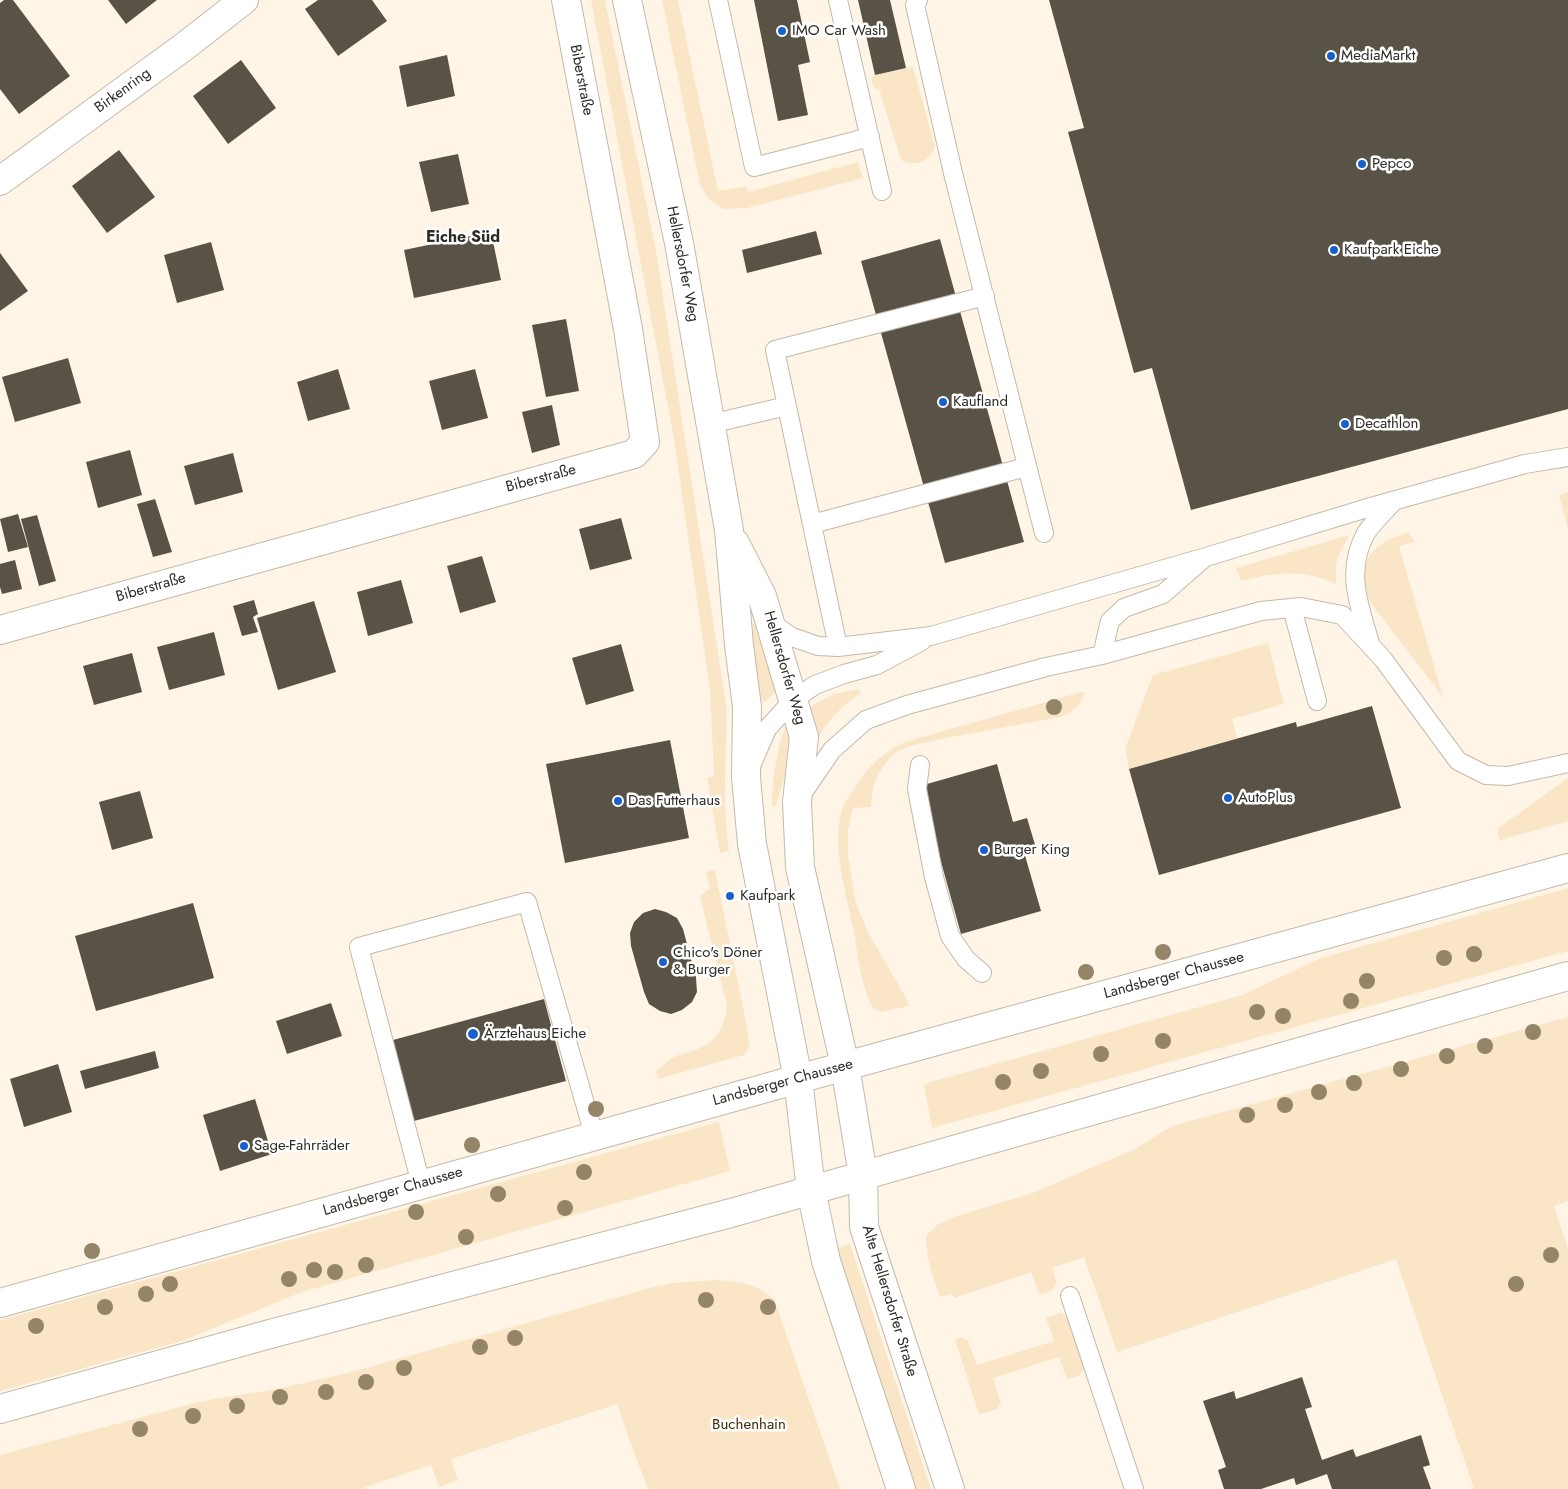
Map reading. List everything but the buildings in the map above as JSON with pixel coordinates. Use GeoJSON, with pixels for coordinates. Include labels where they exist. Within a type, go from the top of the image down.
{"type":"FeatureCollection","features":[{"type":"Feature","properties":{"kind":"street","name":"Birkenring"},"geometry":{"type":"LineString","coordinates":[[2,174],[185,46],[244,0]]}},
{"type":"Feature","properties":{"kind":"street","name":"Biberstraße"},"geometry":{"type":"LineString","coordinates":[[0,630],[634,454],[645,442],[628,329],[566,0]]}},
{"type":"Feature","properties":{"kind":"street","name":"Hellersdorfer Weg"},"geometry":{"type":"LineString","coordinates":[[627,0],[679,243],[729,530],[739,645],[747,707],[746,777],[752,844],[798,1078],[811,1190]]}},
{"type":"Feature","properties":{"kind":"street","name":"Hellersdorfer Weg"},"geometry":{"type":"LineString","coordinates":[[729,530],[762,596],[804,737],[797,802],[800,868],[853,1108]]}},
{"type":"Feature","properties":{"kind":"street","name":"Landsberger Chaussee"},"geometry":{"type":"LineString","coordinates":[[0,1303],[798,1078],[1568,868]]}},
{"type":"Feature","properties":{"kind":"street"},"geometry":{"type":"LineString","coordinates":[[0,1409],[270,1334],[731,1213],[1568,976]]}},
{"type":"Feature","properties":{"kind":"street","name":"Alte Hellersdorfer Straße"},"geometry":{"type":"LineString","coordinates":[[853,1108],[863,1175],[864,1227],[950,1489]]}},
{"type":"Feature","properties":{"kind":"street"},"geometry":{"type":"LineString","coordinates":[[811,1190],[826,1261],[901,1489]]}},
{"type":"Feature","properties":{"kind":"lane"},"geometry":{"type":"LineString","coordinates":[[718,0],[754,167],[870,137]]}},
{"type":"Feature","properties":{"kind":"lane"},"geometry":{"type":"LineString","coordinates":[[838,0],[882,191]]}},
{"type":"Feature","properties":{"kind":"lane"},"geometry":{"type":"LineString","coordinates":[[918,0],[915,5],[953,173],[1044,533]]}},
{"type":"Feature","properties":{"kind":"lane"},"geometry":{"type":"LineString","coordinates":[[838,647],[775,350],[985,296]]}},
{"type":"Feature","properties":{"kind":"lane"},"geometry":{"type":"LineString","coordinates":[[710,424],[788,406]]}},
{"type":"Feature","properties":{"kind":"lane"},"geometry":{"type":"LineString","coordinates":[[771,623],[792,637],[818,646],[838,647],[931,636],[1524,464],[1568,457]]}},
{"type":"Feature","properties":{"kind":"lane"},"geometry":{"type":"LineString","coordinates":[[812,524],[1026,467]]}},
{"type":"Feature","properties":{"kind":"lane"},"geometry":{"type":"LineString","coordinates":[[1371,646],[1357,599],[1354,581],[1356,557],[1366,532],[1394,501]]}},
{"type":"Feature","properties":{"kind":"lane"},"geometry":{"type":"LineString","coordinates":[[1102,656],[1110,620],[1124,608],[1163,594],[1206,557]]}},
{"type":"Feature","properties":{"kind":"lane"},"geometry":{"type":"LineString","coordinates":[[797,802],[832,750],[866,720],[916,702],[1046,667],[1102,656],[1261,611],[1301,607],[1342,615],[1383,659],[1458,761],[1486,775],[1508,776],[1568,763]]}},
{"type":"Feature","properties":{"kind":"lane"},"geometry":{"type":"LineString","coordinates":[[1292,608],[1317,701]]}},
{"type":"Feature","properties":{"kind":"lane"},"geometry":{"type":"LineString","coordinates":[[746,777],[767,729],[793,700],[815,685],[844,674],[877,665],[931,636]]}},
{"type":"Feature","properties":{"kind":"lane"},"geometry":{"type":"LineString","coordinates":[[920,765],[917,789],[934,877],[950,936],[966,959],[982,973]]}},
{"type":"Feature","properties":{"kind":"lane"},"geometry":{"type":"LineString","coordinates":[[420,1184],[359,946],[527,902],[594,1135]]}},
{"type":"Feature","properties":{"kind":"lane"},"geometry":{"type":"LineString","coordinates":[[1070,1296],[1134,1489]]}},
{"type":"Feature","properties":{"kind":"green space"},"geometry":{"type":"Polygon","coordinates":[[[591,0],[605,0],[656,251],[727,711],[725,799],[729,851],[720,853],[707,778],[714,776],[710,690],[674,439],[591,0]]]}},
{"type":"Feature","properties":{"kind":"green space"},"geometry":{"type":"Polygon","coordinates":[[[662,0],[678,0],[718,191],[747,186],[748,192],[858,162],[863,178],[747,208],[724,209],[709,199],[700,185],[662,0]]]}},
{"type":"Feature","properties":{"kind":"green space"},"geometry":{"type":"Polygon","coordinates":[[[913,67],[935,147],[929,157],[917,163],[901,160],[879,89],[874,88],[871,79],[875,75],[913,67]]]}},
{"type":"Feature","properties":{"kind":"green space"},"geometry":{"type":"Polygon","coordinates":[[[1568,492],[1568,529],[1559,495],[1568,492]]]}},
{"type":"Feature","properties":{"kind":"green space"},"geometry":{"type":"Polygon","coordinates":[[[1409,532],[1415,542],[1399,546],[1443,697],[1370,602],[1366,587],[1365,575],[1369,556],[1384,543],[1409,532]]]}},
{"type":"Feature","properties":{"kind":"green space"},"geometry":{"type":"Polygon","coordinates":[[[1350,535],[1338,558],[1336,584],[1324,579],[1301,574],[1277,574],[1241,581],[1236,568],[1350,535]]]}},
{"type":"Feature","properties":{"kind":"green space"},"geometry":{"type":"Polygon","coordinates":[[[755,623],[779,688],[764,703],[761,697],[750,625],[755,623]]]}},
{"type":"Feature","properties":{"kind":"green space"},"geometry":{"type":"Polygon","coordinates":[[[1268,643],[1284,704],[1232,719],[1237,738],[1129,769],[1125,749],[1153,675],[1268,643]]]}},
{"type":"Feature","properties":{"kind":"green space"},"geometry":{"type":"Polygon","coordinates":[[[858,689],[861,693],[835,714],[816,742],[807,708],[834,694],[858,689]]]}},
{"type":"Feature","properties":{"kind":"green space"},"geometry":{"type":"Polygon","coordinates":[[[1085,691],[1076,708],[1060,717],[936,740],[910,746],[897,752],[887,761],[879,773],[873,787],[871,807],[853,808],[848,830],[848,855],[856,904],[869,934],[909,1006],[881,1012],[873,1008],[862,979],[839,853],[838,838],[842,810],[857,784],[878,759],[905,742],[1085,691]]]}},
{"type":"Feature","properties":{"kind":"green space"},"geometry":{"type":"Polygon","coordinates":[[[785,727],[790,730],[791,749],[776,806],[772,808],[775,767],[785,727]]]}},
{"type":"Feature","properties":{"kind":"green space"},"geometry":{"type":"Polygon","coordinates":[[[1568,778],[1568,821],[1500,840],[1497,829],[1568,778]]]}},
{"type":"Feature","properties":{"kind":"green space"},"geometry":{"type":"Polygon","coordinates":[[[715,870],[748,1032],[749,1047],[744,1055],[658,1079],[656,1072],[662,1066],[674,1057],[708,1044],[718,1034],[724,1022],[727,1006],[700,896],[710,888],[706,872],[715,870]]]}},
{"type":"Feature","properties":{"kind":"green space"},"geometry":{"type":"Polygon","coordinates":[[[1568,888],[1568,951],[932,1128],[924,1084],[1242,995],[1321,958],[1568,888]]]}},
{"type":"Feature","properties":{"kind":"green space"},"geometry":{"type":"Polygon","coordinates":[[[1568,1017],[1568,1201],[1554,1206],[1568,1249],[1568,1489],[1474,1489],[1396,1259],[1117,1352],[1084,1257],[1052,1268],[1057,1283],[1052,1291],[1039,1294],[1031,1272],[954,1298],[952,1294],[940,1297],[932,1275],[926,1236],[937,1225],[954,1217],[1033,1193],[1135,1149],[1172,1126],[1568,1017]]]}},
{"type":"Feature","properties":{"kind":"green space"},"geometry":{"type":"Polygon","coordinates":[[[719,1122],[730,1171],[302,1292],[182,1341],[0,1391],[0,1320],[719,1122]]]}},
{"type":"Feature","properties":{"kind":"green space"},"geometry":{"type":"Polygon","coordinates":[[[850,1244],[931,1489],[915,1489],[837,1248],[850,1244]]]}},
{"type":"Feature","properties":{"kind":"green space","name":"Buchenhain"},"geometry":{"type":"Polygon","coordinates":[[[716,1280],[754,1286],[774,1299],[840,1489],[648,1489],[617,1404],[451,1459],[458,1480],[439,1487],[431,1465],[360,1489],[0,1489],[0,1455],[191,1404],[278,1389],[348,1373],[654,1287],[673,1283],[716,1280]]]}},
{"type":"Feature","properties":{"kind":"green space"},"geometry":{"type":"Polygon","coordinates":[[[1059,1313],[1067,1316],[1086,1369],[1078,1376],[1067,1379],[1059,1357],[993,1378],[1001,1403],[997,1409],[979,1414],[955,1340],[962,1337],[968,1341],[977,1365],[1054,1341],[1046,1318],[1059,1313]]]}},
{"type":"Feature","properties":{"kind":"place","name":"IMO Car Wash"},"geometry":{"type":"Point","coordinates":[782,31]}},
{"type":"Feature","properties":{"kind":"place","name":"MediaMarkt"},"geometry":{"type":"Point","coordinates":[1331,56]}},
{"type":"Feature","properties":{"kind":"place","name":"Pepco"},"geometry":{"type":"Point","coordinates":[1362,164]}},
{"type":"Feature","properties":{"kind":"place","name":"Kaufpark Eiche"},"geometry":{"type":"Point","coordinates":[1334,250]}},
{"type":"Feature","properties":{"kind":"place","name":"Kaufland"},"geometry":{"type":"Point","coordinates":[943,402]}},
{"type":"Feature","properties":{"kind":"place","name":"Decathlon"},"geometry":{"type":"Point","coordinates":[1345,424]}},
{"type":"Feature","properties":{"kind":"place","name":"AutoPlus"},"geometry":{"type":"Point","coordinates":[1228,798]}},
{"type":"Feature","properties":{"kind":"place","name":"Das Futterhaus"},"geometry":{"type":"Point","coordinates":[618,801]}},
{"type":"Feature","properties":{"kind":"place","name":"Burger King"},"geometry":{"type":"Point","coordinates":[984,850]}},
{"type":"Feature","properties":{"kind":"place","name":"Kaufpark"},"geometry":{"type":"Point","coordinates":[730,896]}},
{"type":"Feature","properties":{"kind":"place","name":"Chico's Döner & Burger"},"geometry":{"type":"Point","coordinates":[663,962]}},
{"type":"Feature","properties":{"kind":"place","name":"Ärztehaus Eiche"},"geometry":{"type":"Point","coordinates":[473,1034]}},
{"type":"Feature","properties":{"kind":"place","name":"Sage-Fahrräder"},"geometry":{"type":"Point","coordinates":[244,1146]}},
{"type":"Feature","properties":{"kind":"district","name":"Eiche Süd"},"geometry":{"type":"Point","coordinates":[463,238]}}]}
